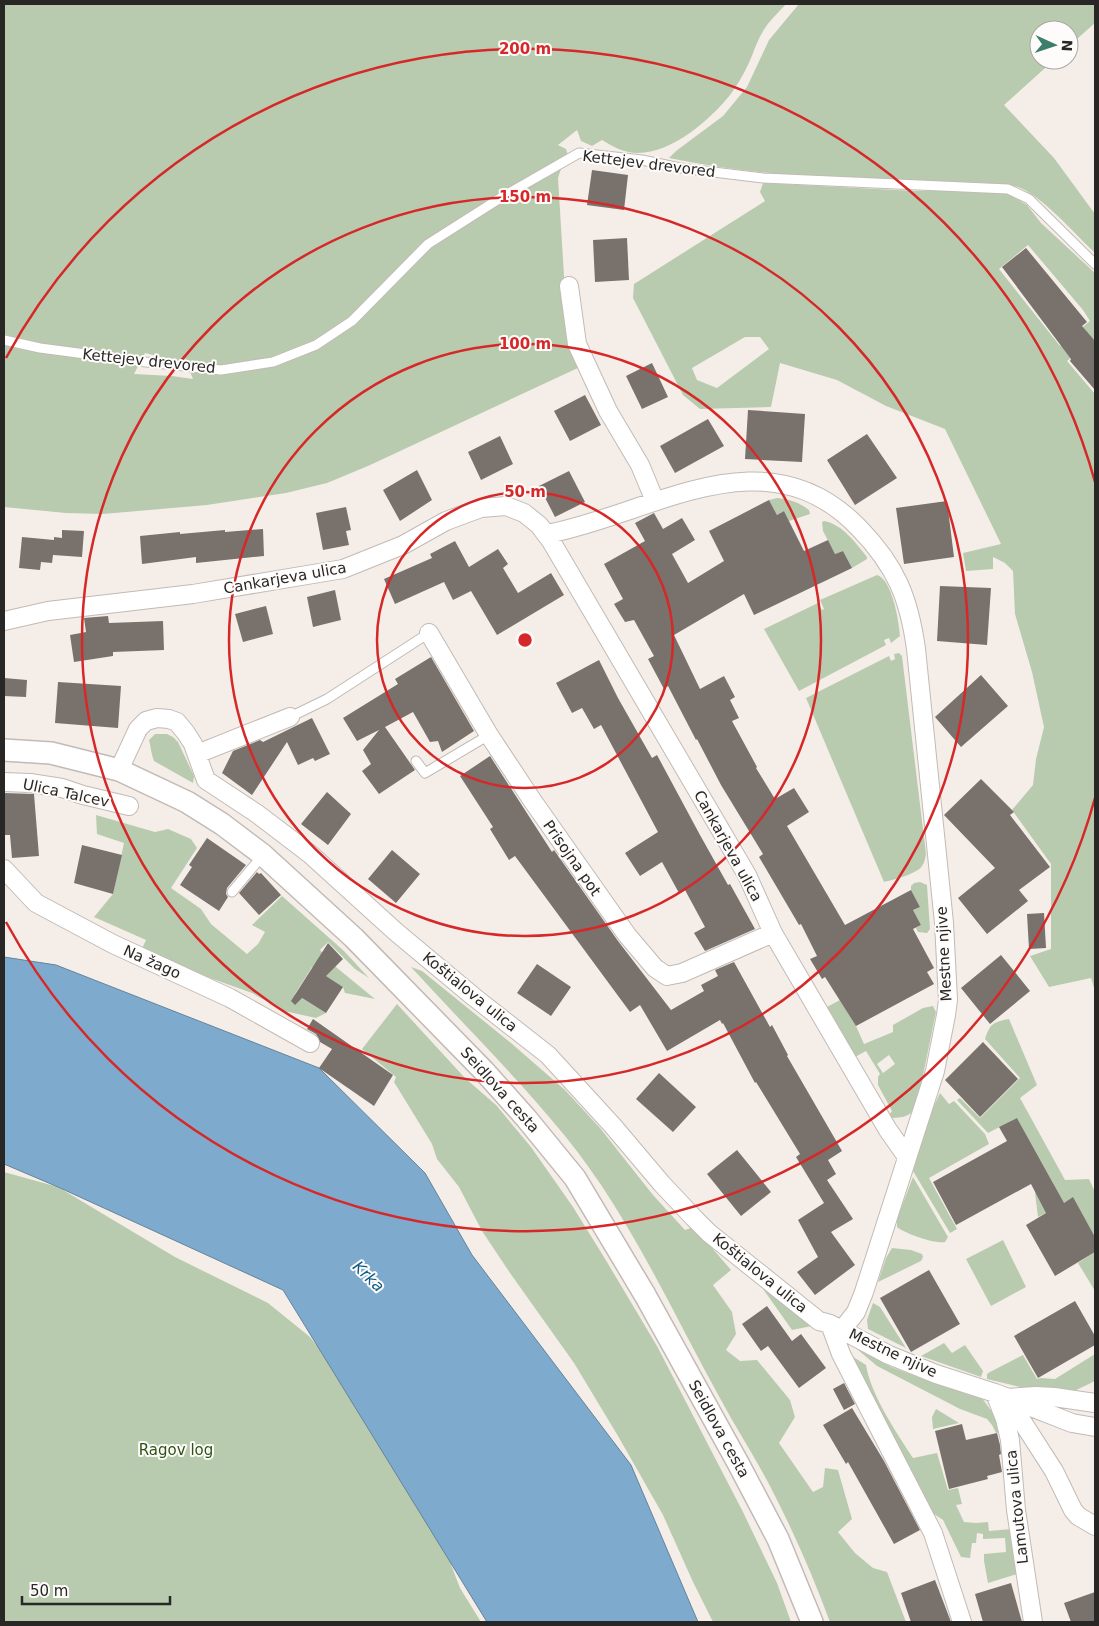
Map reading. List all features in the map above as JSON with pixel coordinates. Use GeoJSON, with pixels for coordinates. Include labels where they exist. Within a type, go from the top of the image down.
{"type":"FeatureCollection","features":[{"type":"Feature","properties":{"kind":"street"},"geometry":{"type":"LineString","coordinates":[[547,534],[570,530],[655,501],[640,465],[608,411],[577,344],[569,286]]}},
{"type":"Feature","properties":{"kind":"street","name":"Mestne njive"},"geometry":{"type":"LineString","coordinates":[[655,501],[711,486],[736,482],[777,482],[806,490],[830,502],[847,515],[873,544],[897,578],[912,620],[944,923],[948,996],[946,1015],[935,1071],[864,1292],[856,1312],[836,1327],[897,1358],[936,1374],[1072,1422],[1095,1427]]}},
{"type":"Feature","properties":{"kind":"street","name":"Cankarjeva ulica"},"geometry":{"type":"LineString","coordinates":[[4,621],[48,611],[194,594],[343,569],[403,545],[446,521],[481,508],[506,506],[524,513],[547,534],[747,875],[773,933],[888,1130],[907,1157]]}},
{"type":"Feature","properties":{"kind":"street","name":"Prisojna pot"},"geometry":{"type":"LineString","coordinates":[[429,633],[489,735],[532,800],[627,935],[655,968],[666,976],[682,973],[773,933]]}},
{"type":"Feature","properties":{"kind":"street"},"geometry":{"type":"LineString","coordinates":[[197,754],[290,717]]}},
{"type":"Feature","properties":{"kind":"street","name":"Koštialova ulica"},"geometry":{"type":"LineString","coordinates":[[120,770],[138,729],[146,721],[157,718],[177,722],[186,733],[197,754],[206,780],[256,813],[310,854],[396,932],[548,1055],[613,1126],[662,1184],[709,1233],[819,1321],[836,1327]]}},
{"type":"Feature","properties":{"kind":"street","name":"Seidlova cesta"},"geometry":{"type":"LineString","coordinates":[[4,750],[51,753],[120,770],[187,802],[222,824],[263,855],[354,938],[453,1039],[526,1118],[575,1178],[645,1295],[738,1463],[778,1539],[812,1622]]}},
{"type":"Feature","properties":{"kind":"street","name":"Ulica Talcev"},"geometry":{"type":"LineString","coordinates":[[4,782],[30,783],[62,788],[129,806]]}},
{"type":"Feature","properties":{"kind":"street","name":"Na žago"},"geometry":{"type":"LineString","coordinates":[[4,869],[36,903],[113,944],[230,998],[310,1043]]}},
{"type":"Feature","properties":{"kind":"street"},"geometry":{"type":"LineString","coordinates":[[836,1327],[841,1354],[933,1533],[962,1622]]}},
{"type":"Feature","properties":{"kind":"street"},"geometry":{"type":"LineString","coordinates":[[1001,1396],[1054,1397],[1095,1403]]}},
{"type":"Feature","properties":{"kind":"street","name":"Lamutova ulica"},"geometry":{"type":"LineString","coordinates":[[1001,1396],[1054,1471],[1073,1510],[1078,1516],[1095,1526]]}},
{"type":"Feature","properties":{"kind":"street","name":"Lamutova ulica"},"geometry":{"type":"LineString","coordinates":[[1001,1396],[1010,1440],[1016,1510],[1033,1622]]}},
{"type":"Feature","properties":{"kind":"lane","name":"Kettejev drevored"},"geometry":{"type":"LineString","coordinates":[[4,340],[40,348],[221,370],[273,362],[316,345],[352,321],[428,244],[502,197],[579,152],[642,160],[680,168],[763,178],[1008,189],[1029,199],[1095,264]]}},
{"type":"Feature","properties":{"kind":"lane"},"geometry":{"type":"LineString","coordinates":[[290,717],[327,699],[429,633]]}},
{"type":"Feature","properties":{"kind":"lane"},"geometry":{"type":"LineString","coordinates":[[416,761],[425,773],[489,735]]}},
{"type":"Feature","properties":{"kind":"lane"},"geometry":{"type":"LineString","coordinates":[[232,892],[263,855]]}},
{"type":"Feature","properties":{"kind":"green space"},"geometry":{"type":"Polygon","coordinates":[[[4,4],[786,4],[764,29],[744,72],[730,95],[712,115],[677,141],[651,152],[633,153],[619,149],[602,140],[592,146],[581,141],[577,130],[558,145],[566,149],[570,162],[561,169],[558,178],[565,292],[580,367],[368,466],[327,483],[286,493],[207,505],[103,514],[66,513],[4,507],[4,4]],[[145,353],[134,374],[193,379],[189,369],[194,361],[173,360],[145,353]]]}},
{"type":"Feature","properties":{"kind":"green space"},"geometry":{"type":"Polygon","coordinates":[[[799,4],[1095,4],[1095,23],[1079,37],[1079,20],[1029,20],[1029,70],[1043,70],[1004,105],[1054,158],[1095,214],[1095,253],[1069,226],[1037,198],[1027,191],[1006,184],[787,175],[748,171],[669,158],[723,116],[747,87],[769,40],[799,4]]]}},
{"type":"Feature","properties":{"kind":"green space"},"geometry":{"type":"Polygon","coordinates":[[[763,183],[1008,194],[1027,205],[1041,223],[1095,273],[1095,338],[1067,361],[1095,394],[1095,991],[1091,978],[1049,987],[1030,956],[1051,949],[1051,864],[1012,810],[1033,785],[1036,759],[1044,727],[1032,672],[1015,614],[1013,571],[1005,563],[993,557],[993,569],[966,571],[963,553],[1001,544],[945,429],[886,406],[837,380],[780,363],[771,407],[700,409],[683,395],[633,298],[634,284],[765,201],[760,192],[763,183]],[[1028,245],[999,269],[1060,346],[1090,321],[1083,310],[1028,245]],[[745,337],[692,368],[697,380],[717,388],[769,349],[760,337],[745,337]]]}},
{"type":"Feature","properties":{"kind":"green space"},"geometry":{"type":"Polygon","coordinates":[[[777,498],[798,503],[809,510],[810,514],[789,521],[784,511],[777,515],[769,500],[777,498]]]}},
{"type":"Feature","properties":{"kind":"green space"},"geometry":{"type":"Polygon","coordinates":[[[824,521],[843,530],[867,559],[852,568],[843,551],[835,554],[823,531],[822,522],[824,521]]]}},
{"type":"Feature","properties":{"kind":"green space"},"geometry":{"type":"Polygon","coordinates":[[[877,575],[887,584],[891,592],[900,636],[891,643],[889,638],[884,640],[886,645],[799,691],[764,629],[818,603],[822,610],[824,609],[820,600],[877,575]]]}},
{"type":"Feature","properties":{"kind":"green space"},"geometry":{"type":"Polygon","coordinates":[[[899,653],[902,656],[926,854],[924,863],[915,872],[884,882],[806,698],[889,656],[891,661],[895,659],[894,654],[899,653]]]}},
{"type":"Feature","properties":{"kind":"green space"},"geometry":{"type":"Polygon","coordinates":[[[155,734],[167,734],[178,742],[194,776],[193,783],[154,761],[149,740],[155,734]]]}},
{"type":"Feature","properties":{"kind":"green space"},"geometry":{"type":"Polygon","coordinates":[[[96,815],[155,832],[168,829],[191,839],[197,848],[171,888],[201,909],[211,924],[247,954],[258,944],[265,932],[252,925],[282,896],[344,951],[369,978],[355,969],[328,942],[320,950],[336,967],[375,999],[345,993],[343,987],[312,967],[295,994],[326,1013],[316,1018],[284,1011],[252,993],[140,953],[146,940],[94,917],[113,894],[124,843],[97,834],[96,815]]]}},
{"type":"Feature","properties":{"kind":"green space"},"geometry":{"type":"Polygon","coordinates":[[[920,882],[927,885],[930,929],[927,933],[918,932],[916,928],[921,925],[913,910],[920,907],[911,890],[911,886],[914,883],[920,882]]]}},
{"type":"Feature","properties":{"kind":"green space"},"geometry":{"type":"Polygon","coordinates":[[[411,967],[422,971],[511,1043],[565,1090],[600,1128],[653,1195],[685,1230],[694,1227],[731,1270],[713,1285],[732,1312],[736,1334],[726,1350],[740,1361],[757,1360],[790,1400],[795,1417],[779,1443],[813,1492],[823,1487],[825,1468],[838,1470],[852,1519],[838,1532],[855,1553],[873,1568],[887,1572],[906,1622],[830,1622],[804,1558],[769,1484],[728,1412],[649,1264],[610,1198],[547,1114],[411,967]]]}},
{"type":"Feature","properties":{"kind":"green space"},"geometry":{"type":"Polygon","coordinates":[[[840,1000],[856,1026],[864,1044],[893,1032],[893,1025],[923,1008],[933,1006],[936,1012],[918,1100],[914,1109],[909,1114],[893,1118],[889,1115],[892,1111],[878,1085],[880,1074],[866,1051],[853,1058],[825,1008],[840,1000]],[[889,1055],[877,1064],[883,1073],[895,1064],[889,1055]]]}},
{"type":"Feature","properties":{"kind":"green space"},"geometry":{"type":"Polygon","coordinates":[[[397,1004],[465,1078],[496,1105],[531,1147],[573,1207],[657,1346],[743,1512],[777,1583],[791,1622],[713,1622],[663,1515],[574,1363],[510,1273],[482,1231],[459,1187],[437,1159],[432,1144],[394,1082],[396,1077],[362,1049],[397,1004]]]}},
{"type":"Feature","properties":{"kind":"green space"},"geometry":{"type":"Polygon","coordinates":[[[1009,1019],[1037,1085],[1020,1098],[1065,1180],[1089,1179],[1095,1192],[1095,1237],[1073,1198],[1038,1217],[1035,1193],[1053,1183],[1017,1118],[988,1133],[957,1100],[960,1098],[980,1118],[1020,1078],[985,1039],[993,1024],[1009,1019]]]}},
{"type":"Feature","properties":{"kind":"green space"},"geometry":{"type":"Polygon","coordinates":[[[940,1093],[949,1104],[954,1101],[985,1134],[989,1144],[929,1178],[957,1229],[950,1233],[913,1171],[931,1112],[940,1093]]]}},
{"type":"Feature","properties":{"kind":"green space","name":"Ragov log"},"geometry":{"type":"Polygon","coordinates":[[[4,1172],[58,1187],[175,1257],[268,1303],[310,1337],[354,1393],[440,1536],[460,1588],[481,1622],[4,1622],[4,1172]]]}},
{"type":"Feature","properties":{"kind":"green space"},"geometry":{"type":"Polygon","coordinates":[[[913,1177],[948,1237],[945,1242],[920,1238],[897,1227],[897,1219],[913,1177]]]}},
{"type":"Feature","properties":{"kind":"green space"},"geometry":{"type":"Polygon","coordinates":[[[1003,1240],[1026,1287],[991,1306],[966,1259],[1003,1240]]]}},
{"type":"Feature","properties":{"kind":"green space"},"geometry":{"type":"Polygon","coordinates":[[[892,1248],[911,1250],[922,1254],[923,1257],[921,1261],[878,1282],[886,1258],[892,1248]]]}},
{"type":"Feature","properties":{"kind":"green space"},"geometry":{"type":"Polygon","coordinates":[[[1095,1252],[1095,1291],[1078,1263],[1095,1252]]]}},
{"type":"Feature","properties":{"kind":"green space"},"geometry":{"type":"Polygon","coordinates":[[[756,1279],[812,1326],[792,1330],[756,1279]]]}},
{"type":"Feature","properties":{"kind":"green space"},"geometry":{"type":"Polygon","coordinates":[[[873,1303],[880,1307],[906,1348],[868,1329],[867,1320],[873,1303]]]}},
{"type":"Feature","properties":{"kind":"green space"},"geometry":{"type":"Polygon","coordinates":[[[944,1343],[952,1353],[965,1345],[983,1371],[981,1377],[921,1356],[944,1343]]]}},
{"type":"Feature","properties":{"kind":"green space"},"geometry":{"type":"Polygon","coordinates":[[[851,1344],[870,1353],[873,1357],[891,1367],[939,1385],[982,1398],[994,1415],[1000,1432],[996,1433],[987,1419],[960,1409],[877,1366],[851,1344]]]}},
{"type":"Feature","properties":{"kind":"green space"},"geometry":{"type":"Polygon","coordinates":[[[847,1353],[866,1365],[873,1389],[879,1401],[913,1458],[937,1453],[948,1490],[958,1488],[962,1504],[956,1505],[964,1522],[988,1522],[989,1531],[1011,1529],[1017,1574],[988,1583],[984,1554],[1006,1552],[1005,1538],[983,1539],[983,1534],[977,1533],[976,1543],[972,1543],[970,1558],[961,1557],[943,1520],[928,1510],[847,1353]]]}},
{"type":"Feature","properties":{"kind":"green space"},"geometry":{"type":"Polygon","coordinates":[[[1095,1354],[1095,1381],[1068,1394],[1028,1389],[987,1379],[987,1374],[990,1372],[1023,1355],[1037,1379],[1055,1379],[1095,1354]]]}},
{"type":"Feature","properties":{"kind":"green space"},"geometry":{"type":"Polygon","coordinates":[[[936,1409],[959,1423],[933,1429],[932,1417],[936,1409]]]}},
{"type":"Feature","properties":{"kind":"water","name":"Krka"},"geometry":{"type":"Polygon","coordinates":[[[4,957],[56,965],[319,1068],[425,1173],[472,1255],[631,1465],[698,1622],[487,1622],[283,1290],[4,1164],[4,957]]]}},
{"type":"Feature","properties":{"kind":"building"},"geometry":{"type":"Polygon","coordinates":[[[592,170],[628,175],[624,210],[587,205],[592,170]]]}},
{"type":"Feature","properties":{"kind":"building"},"geometry":{"type":"Polygon","coordinates":[[[627,238],[629,280],[595,282],[593,240],[627,238]]]}},
{"type":"Feature","properties":{"kind":"building"},"geometry":{"type":"Polygon","coordinates":[[[1026,248],[1087,322],[1082,326],[1095,341],[1095,390],[1070,361],[1071,359],[1002,267],[1026,248]]]}},
{"type":"Feature","properties":{"kind":"building"},"geometry":{"type":"Polygon","coordinates":[[[652,363],[668,397],[642,409],[626,376],[652,363]]]}},
{"type":"Feature","properties":{"kind":"building"},"geometry":{"type":"Polygon","coordinates":[[[585,395],[601,425],[570,441],[554,411],[585,395]]]}},
{"type":"Feature","properties":{"kind":"building"},"geometry":{"type":"Polygon","coordinates":[[[748,410],[805,414],[802,462],[745,459],[748,410]]]}},
{"type":"Feature","properties":{"kind":"building"},"geometry":{"type":"Polygon","coordinates":[[[708,419],[724,446],[675,473],[660,446],[708,419]]]}},
{"type":"Feature","properties":{"kind":"building"},"geometry":{"type":"Polygon","coordinates":[[[867,434],[897,478],[855,505],[827,460],[867,434]]]}},
{"type":"Feature","properties":{"kind":"building"},"geometry":{"type":"Polygon","coordinates":[[[500,436],[513,464],[481,480],[468,452],[500,436]]]}},
{"type":"Feature","properties":{"kind":"building"},"geometry":{"type":"Polygon","coordinates":[[[417,470],[432,500],[400,521],[383,490],[417,470]]]}},
{"type":"Feature","properties":{"kind":"building"},"geometry":{"type":"Polygon","coordinates":[[[569,471],[585,502],[555,517],[539,486],[569,471]]]}},
{"type":"Feature","properties":{"kind":"building"},"geometry":{"type":"Polygon","coordinates":[[[769,500],[777,515],[784,511],[804,551],[828,540],[835,554],[843,551],[852,568],[754,615],[744,594],[674,635],[700,689],[724,676],[735,697],[730,700],[739,718],[732,721],[756,768],[775,799],[794,788],[809,812],[787,826],[845,925],[911,890],[920,907],[913,910],[921,925],[913,929],[934,968],[927,972],[934,984],[856,1026],[825,977],[822,979],[810,959],[817,956],[801,924],[799,925],[759,857],[763,854],[721,785],[668,686],[664,689],[648,659],[654,656],[634,620],[625,622],[614,604],[623,599],[604,564],[645,541],[635,523],[654,513],[663,529],[682,518],[695,540],[672,554],[688,583],[724,561],[709,531],[769,500]]]}},
{"type":"Feature","properties":{"kind":"building"},"geometry":{"type":"Polygon","coordinates":[[[947,501],[954,557],[904,564],[896,508],[947,501]]]}},
{"type":"Feature","properties":{"kind":"building"},"geometry":{"type":"Polygon","coordinates":[[[346,507],[351,530],[346,531],[349,545],[323,550],[316,513],[346,507]]]}},
{"type":"Feature","properties":{"kind":"building"},"geometry":{"type":"Polygon","coordinates":[[[263,529],[264,556],[196,563],[196,557],[142,564],[140,536],[180,532],[180,534],[263,529]]]}},
{"type":"Feature","properties":{"kind":"building"},"geometry":{"type":"Polygon","coordinates":[[[62,530],[84,531],[82,557],[53,555],[52,563],[41,562],[40,570],[19,568],[22,537],[54,540],[54,537],[62,538],[62,530]]]}},
{"type":"Feature","properties":{"kind":"building"},"geometry":{"type":"Polygon","coordinates":[[[455,541],[469,567],[498,549],[508,564],[503,568],[518,593],[551,573],[564,595],[497,635],[471,591],[453,600],[444,582],[395,604],[384,579],[432,558],[430,554],[455,541]]]}},
{"type":"Feature","properties":{"kind":"building"},"geometry":{"type":"Polygon","coordinates":[[[940,586],[991,588],[987,645],[937,641],[940,586]]]}},
{"type":"Feature","properties":{"kind":"building"},"geometry":{"type":"Polygon","coordinates":[[[335,590],[341,620],[313,627],[307,597],[335,590]]]}},
{"type":"Feature","properties":{"kind":"building"},"geometry":{"type":"Polygon","coordinates":[[[266,606],[273,634],[243,642],[235,614],[266,606]]]}},
{"type":"Feature","properties":{"kind":"building"},"geometry":{"type":"Polygon","coordinates":[[[108,616],[109,623],[163,621],[164,650],[113,652],[113,656],[74,662],[70,635],[86,632],[84,618],[108,616]]]}},
{"type":"Feature","properties":{"kind":"building"},"geometry":{"type":"Polygon","coordinates":[[[431,657],[474,731],[442,752],[438,741],[430,742],[413,712],[385,727],[415,770],[379,794],[362,771],[371,764],[363,750],[379,730],[357,741],[343,718],[398,684],[395,679],[431,657]]]}},
{"type":"Feature","properties":{"kind":"building"},"geometry":{"type":"Polygon","coordinates":[[[599,660],[652,758],[657,755],[728,885],[730,884],[755,929],[705,951],[694,933],[705,927],[685,890],[679,893],[662,862],[640,876],[625,853],[658,832],[601,725],[594,729],[582,708],[572,713],[556,683],[599,660]]]}},
{"type":"Feature","properties":{"kind":"building"},"geometry":{"type":"Polygon","coordinates":[[[981,675],[1008,706],[961,747],[935,717],[981,675]]]}},
{"type":"Feature","properties":{"kind":"building"},"geometry":{"type":"Polygon","coordinates":[[[4,678],[27,680],[26,697],[4,696],[4,678]]]}},
{"type":"Feature","properties":{"kind":"building"},"geometry":{"type":"Polygon","coordinates":[[[58,682],[121,686],[118,728],[55,723],[58,682]]]}},
{"type":"Feature","properties":{"kind":"building"},"geometry":{"type":"Polygon","coordinates":[[[312,718],[330,754],[315,761],[313,758],[298,765],[287,742],[252,795],[222,773],[233,751],[260,740],[263,742],[312,718]]]}},
{"type":"Feature","properties":{"kind":"building"},"geometry":{"type":"Polygon","coordinates":[[[490,756],[552,852],[554,850],[618,941],[671,1010],[704,991],[701,985],[718,976],[715,970],[734,962],[770,1027],[772,1025],[787,1056],[842,1151],[828,1160],[836,1174],[827,1180],[853,1219],[831,1232],[855,1265],[815,1295],[797,1272],[818,1257],[798,1220],[824,1203],[796,1157],[800,1154],[755,1083],[723,1023],[720,1020],[667,1051],[640,1005],[630,1012],[515,856],[509,860],[490,829],[493,827],[460,776],[490,756]]]}},
{"type":"Feature","properties":{"kind":"building"},"geometry":{"type":"Polygon","coordinates":[[[981,779],[1014,812],[1010,815],[1050,867],[1019,890],[1028,901],[987,934],[958,898],[995,868],[944,815],[981,779]]]}},
{"type":"Feature","properties":{"kind":"building"},"geometry":{"type":"Polygon","coordinates":[[[327,792],[351,814],[328,845],[301,824],[327,792]]]}},
{"type":"Feature","properties":{"kind":"building"},"geometry":{"type":"Polygon","coordinates":[[[4,793],[34,794],[39,856],[12,858],[10,835],[4,835],[4,793]]]}},
{"type":"Feature","properties":{"kind":"building"},"geometry":{"type":"Polygon","coordinates":[[[207,838],[246,865],[227,888],[226,894],[228,897],[219,911],[180,885],[192,867],[189,865],[207,838]]]}},
{"type":"Feature","properties":{"kind":"building"},"geometry":{"type":"Polygon","coordinates":[[[82,845],[122,855],[113,894],[74,883],[82,845]]]}},
{"type":"Feature","properties":{"kind":"building"},"geometry":{"type":"Polygon","coordinates":[[[392,850],[420,874],[396,903],[368,879],[392,850]]]}},
{"type":"Feature","properties":{"kind":"building"},"geometry":{"type":"Polygon","coordinates":[[[257,872],[261,873],[281,895],[259,915],[239,893],[257,872]]]}},
{"type":"Feature","properties":{"kind":"building"},"geometry":{"type":"Polygon","coordinates":[[[1044,913],[1046,948],[1029,949],[1027,914],[1044,913]]]}},
{"type":"Feature","properties":{"kind":"building"},"geometry":{"type":"Polygon","coordinates":[[[328,943],[343,959],[326,976],[343,987],[326,1013],[302,998],[295,1005],[291,1001],[328,943]]]}},
{"type":"Feature","properties":{"kind":"building"},"geometry":{"type":"Polygon","coordinates":[[[1001,955],[1030,991],[990,1024],[961,988],[1001,955]]]}},
{"type":"Feature","properties":{"kind":"building"},"geometry":{"type":"Polygon","coordinates":[[[537,964],[571,987],[551,1016],[517,993],[537,964]]]}},
{"type":"Feature","properties":{"kind":"building"},"geometry":{"type":"Polygon","coordinates":[[[313,1019],[393,1075],[374,1106],[319,1068],[332,1049],[320,1042],[316,1034],[307,1029],[313,1019]]]}},
{"type":"Feature","properties":{"kind":"building"},"geometry":{"type":"Polygon","coordinates":[[[983,1042],[1018,1079],[980,1117],[945,1080],[983,1042]]]}},
{"type":"Feature","properties":{"kind":"building"},"geometry":{"type":"Polygon","coordinates":[[[659,1073],[696,1107],[673,1132],[636,1099],[659,1073]]]}},
{"type":"Feature","properties":{"kind":"building"},"geometry":{"type":"Polygon","coordinates":[[[1017,1118],[1064,1203],[1073,1197],[1095,1237],[1095,1252],[1055,1276],[1026,1225],[1046,1213],[1031,1184],[956,1225],[933,1182],[1007,1141],[999,1127],[1017,1118]]]}},
{"type":"Feature","properties":{"kind":"building"},"geometry":{"type":"Polygon","coordinates":[[[737,1150],[771,1192],[741,1216],[707,1174],[737,1150]]]}},
{"type":"Feature","properties":{"kind":"building"},"geometry":{"type":"Polygon","coordinates":[[[929,1270],[960,1324],[911,1352],[880,1298],[929,1270]]]}},
{"type":"Feature","properties":{"kind":"building"},"geometry":{"type":"Polygon","coordinates":[[[1075,1301],[1095,1336],[1095,1345],[1038,1378],[1014,1336],[1075,1301]]]}},
{"type":"Feature","properties":{"kind":"building"},"geometry":{"type":"Polygon","coordinates":[[[767,1306],[792,1341],[801,1334],[826,1368],[799,1388],[768,1346],[761,1351],[742,1324],[767,1306]]]}},
{"type":"Feature","properties":{"kind":"building"},"geometry":{"type":"Polygon","coordinates":[[[844,1383],[855,1404],[844,1410],[833,1389],[844,1383]]]}},
{"type":"Feature","properties":{"kind":"building"},"geometry":{"type":"Polygon","coordinates":[[[852,1408],[884,1461],[920,1530],[894,1544],[848,1462],[846,1464],[823,1425],[852,1408]]]}},
{"type":"Feature","properties":{"kind":"building"},"geometry":{"type":"Polygon","coordinates":[[[962,1424],[966,1440],[997,1433],[1002,1472],[987,1476],[988,1479],[949,1489],[935,1431],[962,1424]]]}},
{"type":"Feature","properties":{"kind":"building"},"geometry":{"type":"Polygon","coordinates":[[[935,1580],[951,1622],[911,1622],[901,1593],[935,1580]]]}},
{"type":"Feature","properties":{"kind":"building"},"geometry":{"type":"Polygon","coordinates":[[[1011,1583],[1022,1622],[983,1622],[975,1594],[1011,1583]]]}},
{"type":"Feature","properties":{"kind":"building"},"geometry":{"type":"Polygon","coordinates":[[[1095,1592],[1095,1622],[1071,1622],[1064,1603],[1095,1592]]]}}]}
